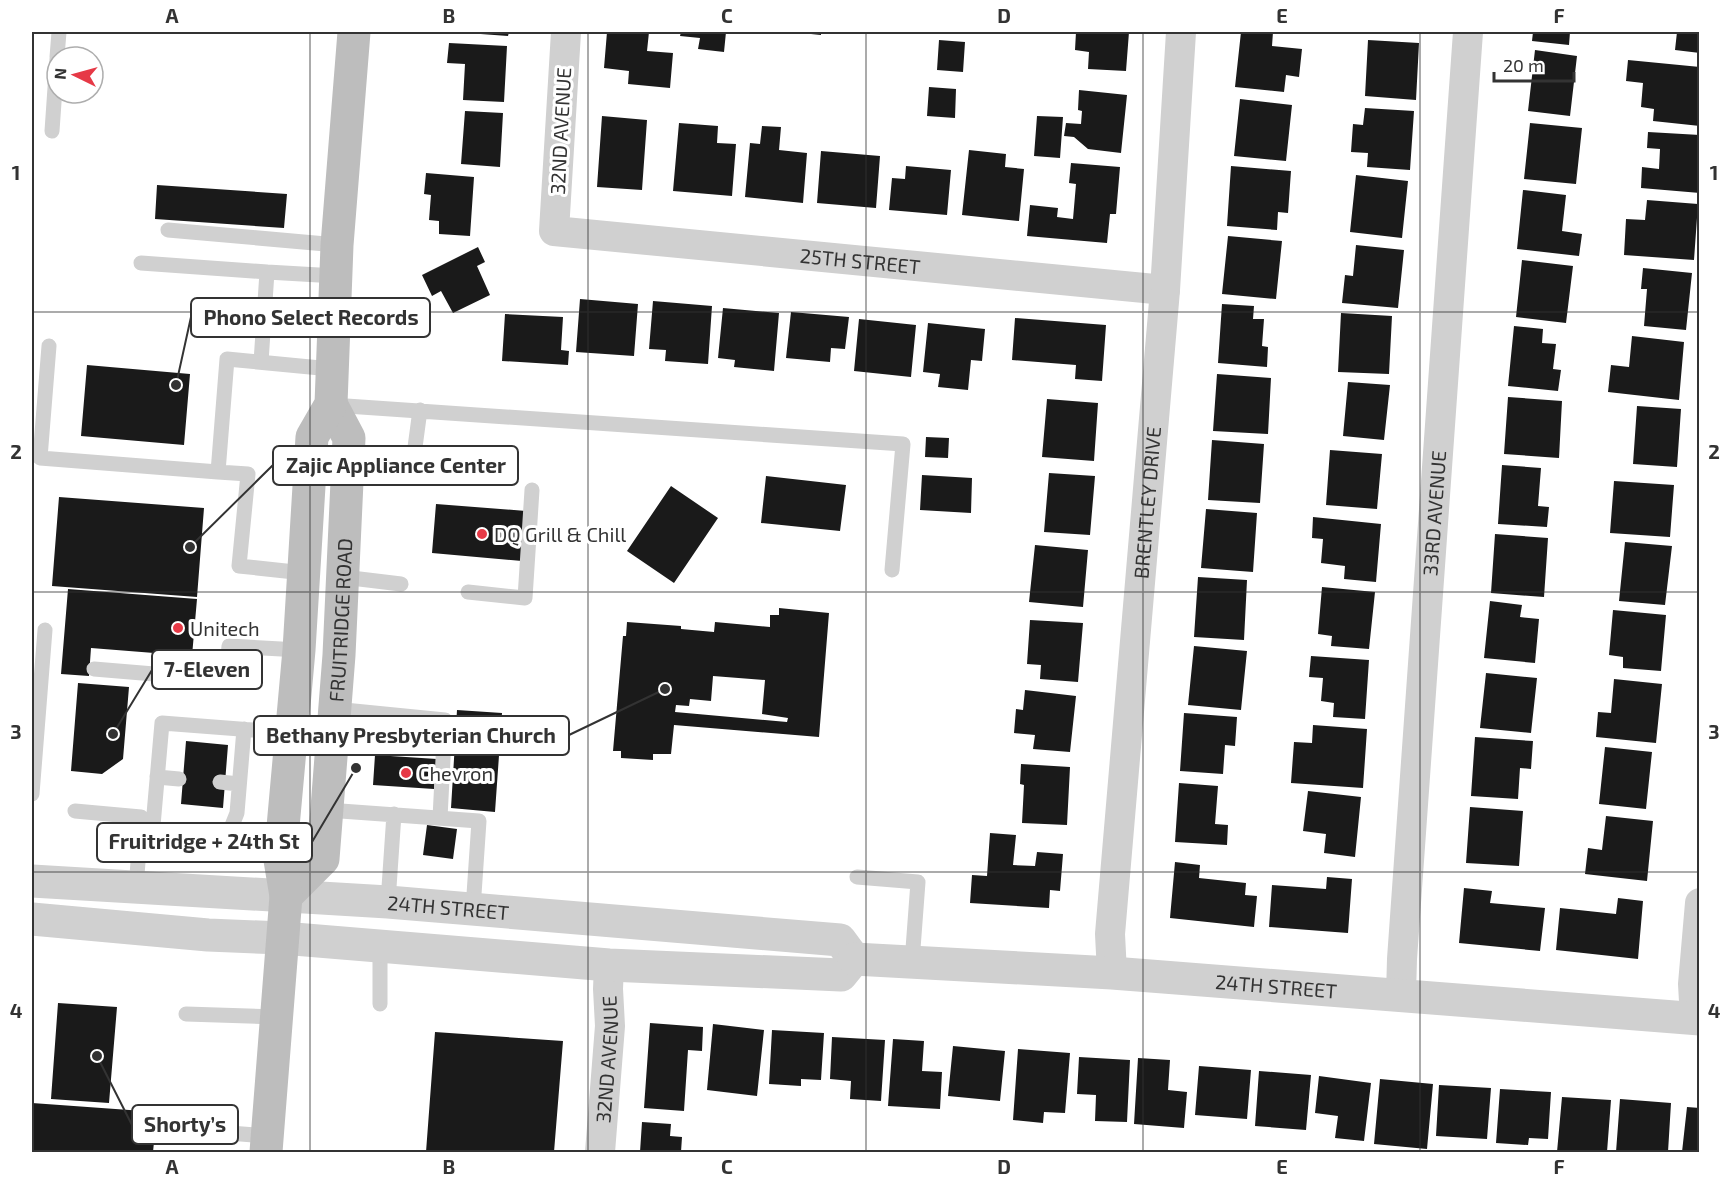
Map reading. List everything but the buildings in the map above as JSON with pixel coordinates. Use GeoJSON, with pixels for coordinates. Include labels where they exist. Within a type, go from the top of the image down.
{"type":"FeatureCollection","features":[{"type":"Feature","properties":{"kind":"main road","name":"FRUITRIDGE ROAD"},"geometry":{"type":"LineString","coordinates":[[286,896],[323,859],[327,810],[343,577],[349,438],[331,404],[331,369],[336,261],[354,32]]}},
{"type":"Feature","properties":{"kind":"main road","name":"FRUITRIDGE ROAD"},"geometry":{"type":"LineString","coordinates":[[267,1144],[286,896],[280,860],[299,650],[312,437],[331,404]]}},
{"type":"Feature","properties":{"kind":"street","name":"32ND AVENUE"},"geometry":{"type":"LineString","coordinates":[[554,231],[566,32]]}},
{"type":"Feature","properties":{"kind":"street","name":"BRENTLEY DRIVE"},"geometry":{"type":"LineString","coordinates":[[1112,973],[1111,922],[1165,290],[1181,32]]}},
{"type":"Feature","properties":{"kind":"street","name":"33RD AVENUE"},"geometry":{"type":"LineString","coordinates":[[1401,995],[1401,959],[1468,32]]}},
{"type":"Feature","properties":{"kind":"street","name":"25TH STREET"},"geometry":{"type":"LineString","coordinates":[[554,231],[1165,290]]}},
{"type":"Feature","properties":{"kind":"street","name":"24TH STREET"},"geometry":{"type":"LineString","coordinates":[[32,881],[388,902],[840,940],[854,959],[1112,973],[1697,1019]]}},
{"type":"Feature","properties":{"kind":"street"},"geometry":{"type":"LineString","coordinates":[[1697,1019],[1693,984],[1700,903]]}},
{"type":"Feature","properties":{"kind":"street"},"geometry":{"type":"LineString","coordinates":[[32,919],[208,935],[282,938],[609,965],[841,975],[854,959]]}},
{"type":"Feature","properties":{"kind":"street","name":"32ND AVENUE"},"geometry":{"type":"LineString","coordinates":[[600,1152],[610,1026],[609,965]]}},
{"type":"Feature","properties":{"kind":"lane"},"geometry":{"type":"LineString","coordinates":[[52,131],[54,105]]}},
{"type":"Feature","properties":{"kind":"lane"},"geometry":{"type":"LineString","coordinates":[[168,230],[336,261]]}},
{"type":"Feature","properties":{"kind":"lane"},"geometry":{"type":"LineString","coordinates":[[141,263],[267,272],[336,261]]}},
{"type":"Feature","properties":{"kind":"lane"},"geometry":{"type":"LineString","coordinates":[[261,362],[267,272]]}},
{"type":"Feature","properties":{"kind":"lane"},"geometry":{"type":"LineString","coordinates":[[49,346],[40,458],[248,474],[239,566],[304,573]]}},
{"type":"Feature","properties":{"kind":"lane"},"geometry":{"type":"LineString","coordinates":[[218,472],[227,359],[331,369]]}},
{"type":"Feature","properties":{"kind":"lane"},"geometry":{"type":"LineString","coordinates":[[331,404],[903,444],[892,570]]}},
{"type":"Feature","properties":{"kind":"lane"},"geometry":{"type":"LineString","coordinates":[[411,477],[420,410]]}},
{"type":"Feature","properties":{"kind":"lane"},"geometry":{"type":"LineString","coordinates":[[468,592],[525,598],[532,490]]}},
{"type":"Feature","properties":{"kind":"lane"},"geometry":{"type":"LineString","coordinates":[[343,577],[401,584]]}},
{"type":"Feature","properties":{"kind":"lane"},"geometry":{"type":"LineString","coordinates":[[32,794],[45,630]]}},
{"type":"Feature","properties":{"kind":"lane"},"geometry":{"type":"LineString","coordinates":[[94,669],[226,680],[229,646],[299,650]]}},
{"type":"Feature","properties":{"kind":"lane"},"geometry":{"type":"LineString","coordinates":[[334,709],[445,720],[440,818]]}},
{"type":"Feature","properties":{"kind":"lane"},"geometry":{"type":"LineString","coordinates":[[136,888],[157,777],[162,723],[292,733]]}},
{"type":"Feature","properties":{"kind":"lane"},"geometry":{"type":"LineString","coordinates":[[146,837],[212,841],[229,833],[237,813],[244,729]]}},
{"type":"Feature","properties":{"kind":"lane"},"geometry":{"type":"LineString","coordinates":[[157,777],[179,779]]}},
{"type":"Feature","properties":{"kind":"lane"},"geometry":{"type":"LineString","coordinates":[[220,782],[239,784]]}},
{"type":"Feature","properties":{"kind":"lane"},"geometry":{"type":"LineString","coordinates":[[327,810],[479,821],[473,909]]}},
{"type":"Feature","properties":{"kind":"lane"},"geometry":{"type":"LineString","coordinates":[[75,811],[141,817],[146,837]]}},
{"type":"Feature","properties":{"kind":"lane"},"geometry":{"type":"LineString","coordinates":[[388,902],[394,814]]}},
{"type":"Feature","properties":{"kind":"lane"},"geometry":{"type":"LineString","coordinates":[[857,877],[918,882],[912,962]]}},
{"type":"Feature","properties":{"kind":"lane"},"geometry":{"type":"LineString","coordinates":[[380,946],[380,1004]]}},
{"type":"Feature","properties":{"kind":"lane"},"geometry":{"type":"LineString","coordinates":[[186,1014],[276,1017]]}},
{"type":"Feature","properties":{"kind":"lane"},"geometry":{"type":"LineString","coordinates":[[178,1129],[267,1144]]}},
{"type":"Feature","properties":{"kind":"place","name":"Phono Select Records"},"geometry":{"type":"Point","coordinates":[176,385]}},
{"type":"Feature","properties":{"kind":"place","name":"DQ Grill & Chill"},"geometry":{"type":"Point","coordinates":[482,534]}},
{"type":"Feature","properties":{"kind":"place","name":"Zajic Appliance Center"},"geometry":{"type":"Point","coordinates":[190,547]}},
{"type":"Feature","properties":{"kind":"place","name":"Unitech"},"geometry":{"type":"Point","coordinates":[178,628]}},
{"type":"Feature","properties":{"kind":"place","name":"Bethany Presbyterian Church"},"geometry":{"type":"Point","coordinates":[665,689]}},
{"type":"Feature","properties":{"kind":"place","name":"7-Eleven"},"geometry":{"type":"Point","coordinates":[113,734]}},
{"type":"Feature","properties":{"kind":"place","name":"Fruitridge + 24th St"},"geometry":{"type":"Point","coordinates":[356,768]}},
{"type":"Feature","properties":{"kind":"place","name":"Chevron"},"geometry":{"type":"Point","coordinates":[406,773]}},
{"type":"Feature","properties":{"kind":"place","name":"Shorty’s"},"geometry":{"type":"Point","coordinates":[97,1056]}}]}
